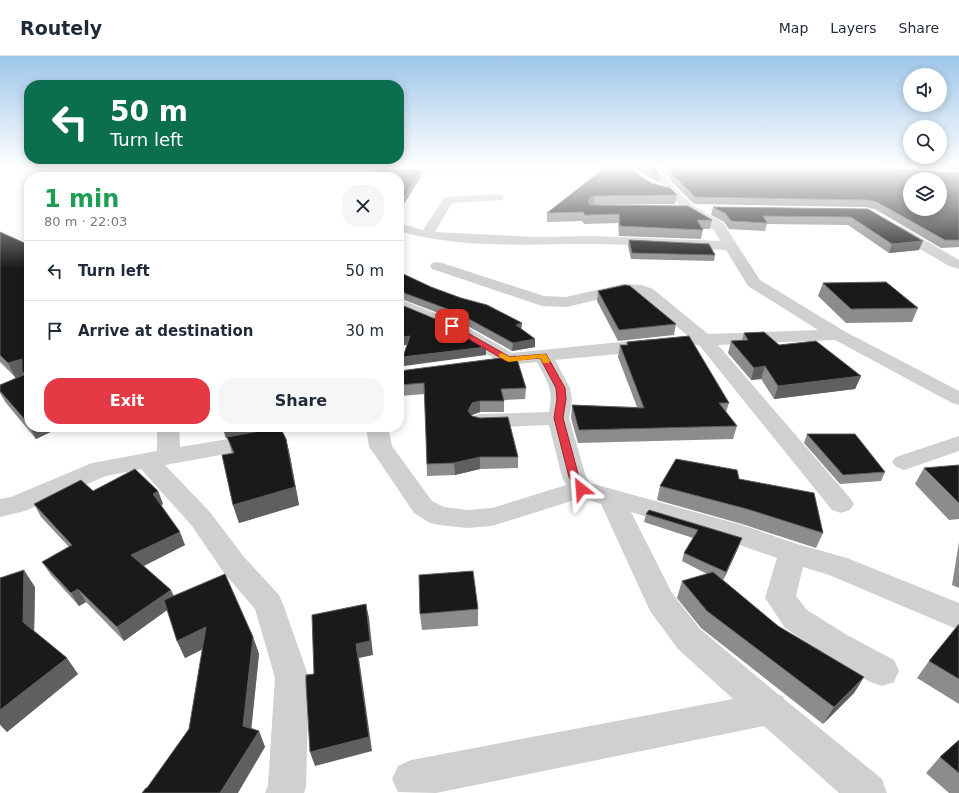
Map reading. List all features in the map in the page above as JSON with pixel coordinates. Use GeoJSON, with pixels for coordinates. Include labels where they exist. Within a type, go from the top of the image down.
{"type":"FeatureCollection","features":[{"type":"Feature","properties":{"kind":"street"},"geometry":{"type":"LineString","coordinates":[[427,234],[449,200]]}},
{"type":"Feature","properties":{"kind":"street"},"geometry":{"type":"LineString","coordinates":[[678,200],[683,209],[718,226],[754,283],[838,334],[959,399]]}},
{"type":"Feature","properties":{"kind":"street"},"geometry":{"type":"LineString","coordinates":[[683,209],[714,209]]}},
{"type":"Feature","properties":{"kind":"street"},"geometry":{"type":"LineString","coordinates":[[884,222],[959,265]]}},
{"type":"Feature","properties":{"kind":"street"},"geometry":{"type":"LineString","coordinates":[[404,228],[444,237],[538,241],[591,240],[731,246]]}},
{"type":"Feature","properties":{"kind":"street"},"geometry":{"type":"LineString","coordinates":[[437,266],[542,301],[566,302],[623,289],[642,290],[647,292],[704,340],[841,504]]}},
{"type":"Feature","properties":{"kind":"street"},"geometry":{"type":"LineString","coordinates":[[404,306],[452,326],[509,359]]}},
{"type":"Feature","properties":{"kind":"street"},"geometry":{"type":"LineString","coordinates":[[477,364],[509,359],[672,342],[838,334]]}},
{"type":"Feature","properties":{"kind":"street"},"geometry":{"type":"LineString","coordinates":[[543,356],[560,388],[562,399],[558,418],[574,477],[581,489]]}},
{"type":"Feature","properties":{"kind":"street"},"geometry":{"type":"LineString","coordinates":[[480,421],[558,418]]}},
{"type":"Feature","properties":{"kind":"street"},"geometry":{"type":"LineString","coordinates":[[158,459],[166,432]]}},
{"type":"Feature","properties":{"kind":"street"},"geometry":{"type":"LineString","coordinates":[[377,432],[381,446],[423,507],[439,516],[466,520],[492,517],[581,489],[742,535],[792,553],[837,566],[959,617]]}},
{"type":"Feature","properties":{"kind":"street"},"geometry":{"type":"LineString","coordinates":[[0,508],[16,505],[100,469],[267,440]]}},
{"type":"Feature","properties":{"kind":"street"},"geometry":{"type":"LineString","coordinates":[[904,462],[959,443]]}},
{"type":"Feature","properties":{"kind":"street"},"geometry":{"type":"LineString","coordinates":[[158,459],[234,565],[268,604],[292,678],[287,787],[284,793]]}},
{"type":"Feature","properties":{"kind":"street"},"geometry":{"type":"LineString","coordinates":[[611,497],[661,602],[689,638],[868,793]]}},
{"type":"Feature","properties":{"kind":"street"},"geometry":{"type":"LineString","coordinates":[[792,553],[780,598],[796,619],[836,646],[882,671]]}},
{"type":"Feature","properties":{"kind":"street"},"geometry":{"type":"LineString","coordinates":[[411,779],[771,708]]}},
{"type":"Feature","properties":{"kind":"building"},"geometry":{"type":"Polygon","coordinates":[[[563,200],[588,200],[590,205],[688,206],[712,220],[697,220],[703,230],[620,226],[619,214],[585,215],[583,212],[547,213],[563,200]]]}},
{"type":"Feature","properties":{"kind":"building"},"geometry":{"type":"Polygon","coordinates":[[[870,200],[903,200],[903,216],[947,216],[947,200],[959,200],[959,240],[945,240],[877,202],[870,200]]]}},
{"type":"Feature","properties":{"kind":"building"},"geometry":{"type":"Polygon","coordinates":[[[713,207],[868,209],[923,241],[892,244],[851,217],[763,216],[767,223],[731,221],[726,214],[713,207]]]}},
{"type":"Feature","properties":{"kind":"building"},"geometry":{"type":"Polygon","coordinates":[[[0,232],[24,243],[24,373],[22,372],[22,359],[8,363],[0,355],[0,232]]]}},
{"type":"Feature","properties":{"kind":"building"},"geometry":{"type":"Polygon","coordinates":[[[629,240],[709,244],[715,255],[632,253],[629,240]]]}},
{"type":"Feature","properties":{"kind":"building"},"geometry":{"type":"Polygon","coordinates":[[[404,274],[431,287],[461,298],[487,305],[522,323],[516,325],[535,339],[513,343],[458,313],[404,293],[404,274]]]}},
{"type":"Feature","properties":{"kind":"building"},"geometry":{"type":"Polygon","coordinates":[[[886,282],[918,308],[851,309],[823,283],[886,282]]]}},
{"type":"Feature","properties":{"kind":"building"},"geometry":{"type":"Polygon","coordinates":[[[625,285],[630,286],[676,324],[619,330],[598,291],[625,285]]]}},
{"type":"Feature","properties":{"kind":"building"},"geometry":{"type":"Polygon","coordinates":[[[404,306],[445,323],[486,347],[404,357],[410,336],[404,337],[404,306]]]}},
{"type":"Feature","properties":{"kind":"building"},"geometry":{"type":"Polygon","coordinates":[[[764,332],[779,345],[816,341],[861,376],[778,386],[765,366],[754,368],[731,341],[748,340],[744,333],[764,332]]]}},
{"type":"Feature","properties":{"kind":"building"},"geometry":{"type":"Polygon","coordinates":[[[689,336],[729,403],[719,403],[737,426],[579,430],[572,405],[644,408],[620,345],[628,345],[627,342],[689,336]]]}},
{"type":"Feature","properties":{"kind":"building"},"geometry":{"type":"Polygon","coordinates":[[[516,356],[526,388],[501,389],[504,401],[480,401],[472,403],[468,411],[472,416],[480,418],[508,417],[518,457],[480,457],[454,463],[427,464],[424,383],[404,385],[404,370],[516,356]]]}},
{"type":"Feature","properties":{"kind":"building"},"geometry":{"type":"Polygon","coordinates":[[[24,375],[24,419],[0,391],[0,385],[24,375]]]}},
{"type":"Feature","properties":{"kind":"building"},"geometry":{"type":"Polygon","coordinates":[[[254,432],[282,432],[286,439],[295,487],[233,505],[222,455],[234,453],[227,437],[254,432]]]}},
{"type":"Feature","properties":{"kind":"building"},"geometry":{"type":"Polygon","coordinates":[[[807,434],[855,434],[885,472],[843,475],[807,434]]]}},
{"type":"Feature","properties":{"kind":"building"},"geometry":{"type":"Polygon","coordinates":[[[676,459],[737,470],[739,479],[814,493],[823,533],[747,509],[660,486],[676,459]]]}},
{"type":"Feature","properties":{"kind":"building"},"geometry":{"type":"Polygon","coordinates":[[[959,465],[959,503],[924,468],[959,465]]]}},
{"type":"Feature","properties":{"kind":"building"},"geometry":{"type":"Polygon","coordinates":[[[135,469],[158,491],[153,494],[180,532],[131,555],[171,590],[117,627],[78,589],[71,593],[42,562],[72,545],[34,504],[81,480],[93,491],[135,469]]]}},
{"type":"Feature","properties":{"kind":"building"},"geometry":{"type":"Polygon","coordinates":[[[649,510],[742,538],[726,572],[684,553],[698,530],[646,514],[649,510]]]}},
{"type":"Feature","properties":{"kind":"building"},"geometry":{"type":"Polygon","coordinates":[[[24,570],[23,622],[67,658],[0,710],[0,578],[24,570]]]}},
{"type":"Feature","properties":{"kind":"building"},"geometry":{"type":"Polygon","coordinates":[[[473,571],[478,609],[420,614],[419,575],[473,571]]]}},
{"type":"Feature","properties":{"kind":"building"},"geometry":{"type":"Polygon","coordinates":[[[713,572],[778,626],[864,677],[834,707],[707,611],[682,581],[713,572]]]}},
{"type":"Feature","properties":{"kind":"building"},"geometry":{"type":"Polygon","coordinates":[[[225,574],[253,637],[243,726],[259,731],[220,793],[142,793],[189,729],[206,627],[177,641],[164,600],[225,574]]]}},
{"type":"Feature","properties":{"kind":"building"},"geometry":{"type":"Polygon","coordinates":[[[366,604],[370,641],[356,644],[369,737],[310,752],[306,675],[314,674],[312,615],[366,604]]]}},
{"type":"Feature","properties":{"kind":"building"},"geometry":{"type":"Polygon","coordinates":[[[959,624],[959,679],[929,661],[959,624]]]}},
{"type":"Feature","properties":{"kind":"building"},"geometry":{"type":"Polygon","coordinates":[[[959,740],[959,773],[940,757],[959,740]]]}},
{"type":"Feature","properties":{"kind":"slow traffic"},"geometry":{"type":"LineString","coordinates":[[502,356],[509,359],[543,356],[546,361]]}},
{"type":"Feature","properties":{"kind":"route"},"geometry":{"type":"LineString","coordinates":[[452,326],[509,359],[543,356],[560,388],[562,399],[558,418],[574,477],[581,489]]}}]}
